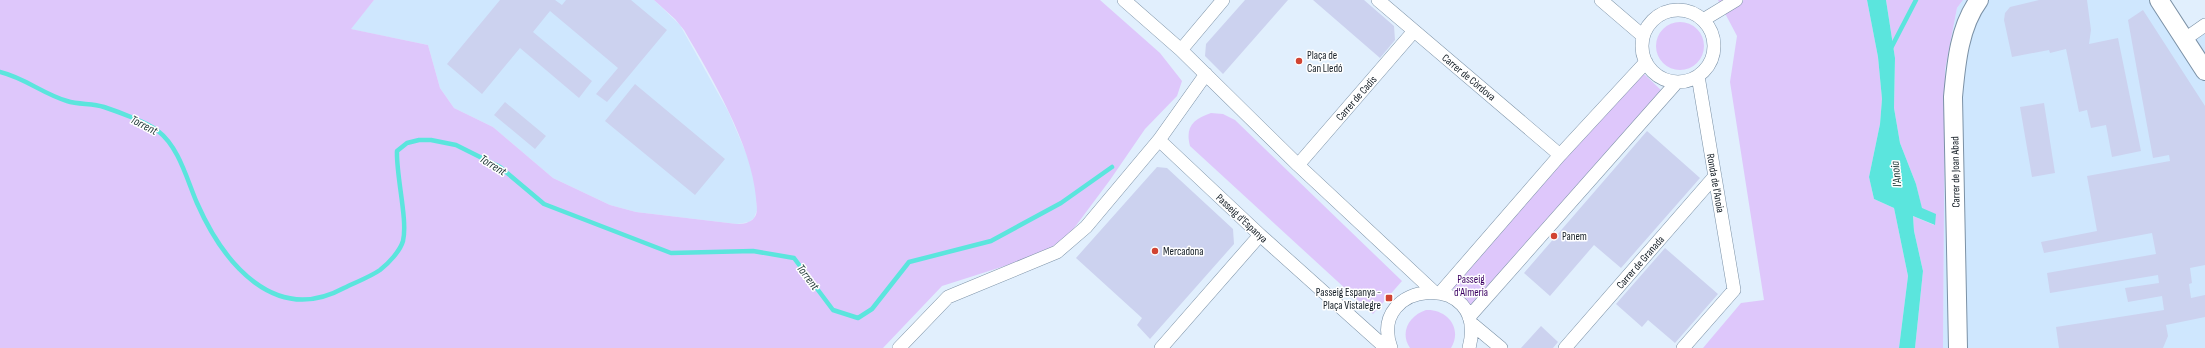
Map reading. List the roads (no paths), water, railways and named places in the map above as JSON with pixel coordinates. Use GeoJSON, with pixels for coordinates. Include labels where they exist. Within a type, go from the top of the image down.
{"type":"FeatureCollection","features":[{"type":"Feature","properties":{"kind":"street"},"geometry":{"type":"LineString","coordinates":[[1124,0],[1181,50],[1298,165],[1437,291],[1453,297],[1463,306],[1470,320],[1472,337],[1469,348]]}},
{"type":"Feature","properties":{"kind":"street"},"geometry":{"type":"LineString","coordinates":[[1181,50],[1223,0]]}},
{"type":"Feature","properties":{"kind":"street","name":"Carrer de Còrdova"},"geometry":{"type":"LineString","coordinates":[[1378,0],[1560,155]]}},
{"type":"Feature","properties":{"kind":"street"},"geometry":{"type":"LineString","coordinates":[[1601,0],[1643,36]]}},
{"type":"Feature","properties":{"kind":"street"},"geometry":{"type":"LineString","coordinates":[[1704,20],[1736,0]]}},
{"type":"Feature","properties":{"kind":"street","name":"Carrer de Joan Abad"},"geometry":{"type":"LineString","coordinates":[[1958,348],[1953,97],[1956,66],[1967,21],[1979,0]]}},
{"type":"Feature","properties":{"kind":"street"},"geometry":{"type":"LineString","coordinates":[[2159,0],[2205,71]]}},
{"type":"Feature","properties":{"kind":"street"},"geometry":{"type":"LineString","coordinates":[[1668,11],[1687,11],[1704,20],[1710,28],[1714,49],[1706,69],[1698,76],[1677,82],[1659,76],[1646,62],[1643,49],[1643,36],[1648,25],[1657,16],[1668,11]]}},
{"type":"Feature","properties":{"kind":"street"},"geometry":{"type":"LineString","coordinates":[[2185,39],[2205,25]]}},
{"type":"Feature","properties":{"kind":"street","name":"Carrer de Cadis"},"geometry":{"type":"LineString","coordinates":[[1298,165],[1414,31]]}},
{"type":"Feature","properties":{"kind":"street"},"geometry":{"type":"LineString","coordinates":[[1391,348],[1388,329],[1392,316],[1398,305],[1408,297],[1420,292],[1437,291],[1646,62]]}},
{"type":"Feature","properties":{"kind":"street"},"geometry":{"type":"LineString","coordinates":[[899,348],[948,297],[1057,252],[1086,227],[1159,140],[1206,74]]}},
{"type":"Feature","properties":{"kind":"street","name":"Ronda de l'Anoia"},"geometry":{"type":"LineString","coordinates":[[1683,348],[1734,290],[1698,76]]}},
{"type":"Feature","properties":{"kind":"street"},"geometry":{"type":"LineString","coordinates":[[1470,320],[1677,82]]}},
{"type":"Feature","properties":{"kind":"street","name":"Passeig d'Espanya"},"geometry":{"type":"LineString","coordinates":[[1159,140],[1260,235],[1386,348]]}},
{"type":"Feature","properties":{"kind":"street","name":"Carrer de Granada"},"geometry":{"type":"LineString","coordinates":[[1565,348],[1715,176]]}},
{"type":"Feature","properties":{"kind":"street"},"geometry":{"type":"LineString","coordinates":[[1161,348],[1260,235]]}},
{"type":"Feature","properties":{"kind":"street"},"geometry":{"type":"LineString","coordinates":[[1470,320],[1501,348]]}},
{"type":"Feature","properties":{"kind":"water","name":"l'Anoia"},"geometry":{"type":"Polygon","coordinates":[[[1867,0],[1886,0],[1895,58],[1894,108],[1900,143],[1916,184],[1922,208],[1936,214],[1935,225],[1913,216],[1914,231],[1923,271],[1915,348],[1899,348],[1908,276],[1894,208],[1874,199],[1869,177],[1880,124],[1882,99],[1878,57],[1867,0]]]}},
{"type":"Feature","properties":{"kind":"waterway"},"geometry":{"type":"LineString","coordinates":[[1890,50],[1916,0]]}},
{"type":"Feature","properties":{"kind":"waterway","name":"Torrent"},"geometry":{"type":"LineString","coordinates":[[0,72],[18,78],[58,98],[72,102],[104,107],[140,121],[158,131],[172,146],[182,164],[197,203],[208,225],[221,247],[236,266],[254,282],[274,293],[295,299],[319,298],[344,288],[376,273],[394,257],[402,245],[404,232],[397,151],[407,143],[419,140],[431,140],[456,145],[500,167],[544,204],[671,253],[753,251],[794,258],[833,310],[858,318],[872,309],[909,262],[991,241],[1061,203],[1112,167]]}},
{"type":"Feature","properties":{"kind":"place","name":"Plaça de Can Lledó"},"geometry":{"type":"Point","coordinates":[1299,61]}},
{"type":"Feature","properties":{"kind":"place","name":"Panem"},"geometry":{"type":"Point","coordinates":[1554,236]}},
{"type":"Feature","properties":{"kind":"place","name":"Mercadona"},"geometry":{"type":"Point","coordinates":[1155,251]}},
{"type":"Feature","properties":{"kind":"place","name":"Passeig Espanya - Plaça Vistalegre"},"geometry":{"type":"Point","coordinates":[1389,298]}},
{"type":"Feature","properties":{"kind":"park label","name":"Passeig d'Almeria"},"geometry":{"type":"Point","coordinates":[1471,285]}}]}
